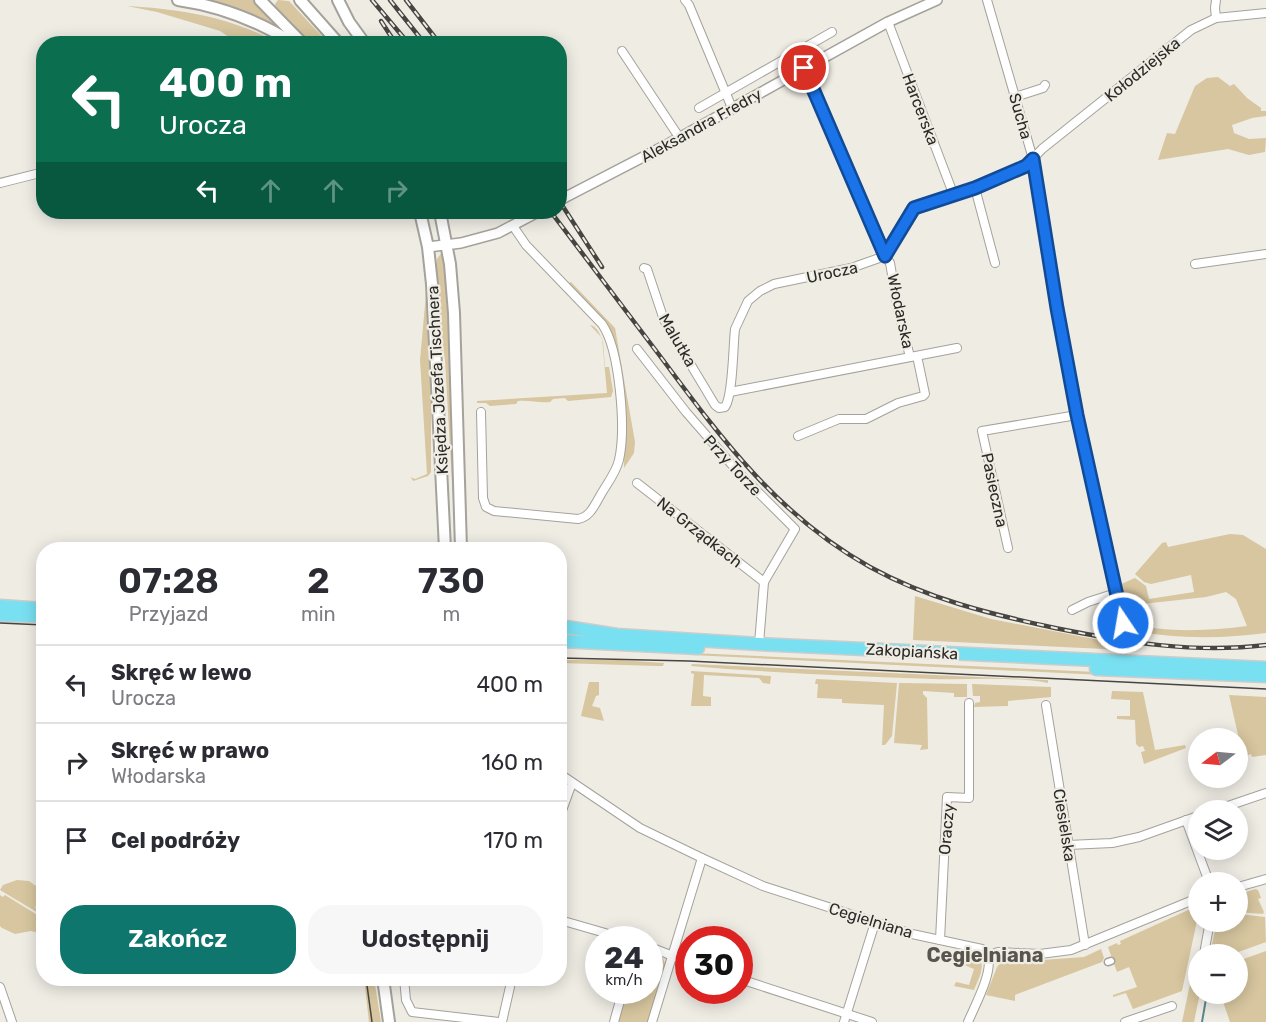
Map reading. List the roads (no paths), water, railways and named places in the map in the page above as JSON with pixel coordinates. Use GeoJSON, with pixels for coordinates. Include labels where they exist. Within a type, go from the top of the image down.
{"type":"FeatureCollection","features":[{"type":"Feature","properties":{"kind":"main road"},"geometry":{"type":"LineString","coordinates":[[178,0],[230,12],[265,26],[282,36]]}},
{"type":"Feature","properties":{"kind":"main road"},"geometry":{"type":"LineString","coordinates":[[260,0],[294,36]]}},
{"type":"Feature","properties":{"kind":"main road"},"geometry":{"type":"LineString","coordinates":[[271,12],[272,0]]}},
{"type":"Feature","properties":{"kind":"main road"},"geometry":{"type":"LineString","coordinates":[[300,0],[332,36]]}},
{"type":"Feature","properties":{"kind":"main road"},"geometry":{"type":"LineString","coordinates":[[338,0],[359,36]]}},
{"type":"Feature","properties":{"kind":"main road","name":"Księdza Józefa Tischnera"},"geometry":{"type":"LineString","coordinates":[[422,219],[428,247],[434,305],[445,542]]}},
{"type":"Feature","properties":{"kind":"main road","name":"Księdza Józefa Tischnera"},"geometry":{"type":"LineString","coordinates":[[442,219],[454,313],[461,542]]}},
{"type":"Feature","properties":{"kind":"main road"},"geometry":{"type":"LineString","coordinates":[[0,606],[36,608]]}},
{"type":"Feature","properties":{"kind":"main road"},"geometry":{"type":"LineString","coordinates":[[0,615],[36,617]]}},
{"type":"Feature","properties":{"kind":"main road","name":"Zakopiańska"},"geometry":{"type":"LineString","coordinates":[[567,627],[617,635],[759,644],[1266,668]]}},
{"type":"Feature","properties":{"kind":"main road","name":"Zakopiańska"},"geometry":{"type":"LineString","coordinates":[[567,640],[1266,676]]}},
{"type":"Feature","properties":{"kind":"main road"},"geometry":{"type":"LineString","coordinates":[[384,986],[389,1022]]}},
{"type":"Feature","properties":{"kind":"street"},"geometry":{"type":"LineString","coordinates":[[685,0],[732,108]]}},
{"type":"Feature","properties":{"kind":"street","name":"Aleksandra Fredry"},"geometry":{"type":"LineString","coordinates":[[567,196],[888,22],[937,0]]}},
{"type":"Feature","properties":{"kind":"street","name":"Sucha"},"geometry":{"type":"LineString","coordinates":[[987,0],[1033,159],[1077,415],[1123,623]]}},
{"type":"Feature","properties":{"kind":"street"},"geometry":{"type":"LineString","coordinates":[[1216,0],[1216,18]]}},
{"type":"Feature","properties":{"kind":"street","name":"Kołodziejska"},"geometry":{"type":"LineString","coordinates":[[1033,159],[1042,149],[1191,30],[1216,18],[1266,13]]}},
{"type":"Feature","properties":{"kind":"street","name":"Harcerska"},"geometry":{"type":"LineString","coordinates":[[888,22],[954,196]]}},
{"type":"Feature","properties":{"kind":"street"},"geometry":{"type":"LineString","coordinates":[[699,108],[832,32]]}},
{"type":"Feature","properties":{"kind":"street"},"geometry":{"type":"LineString","coordinates":[[622,51],[679,137]]}},
{"type":"Feature","properties":{"kind":"street","name":"Włodarska"},"geometry":{"type":"LineString","coordinates":[[798,436],[839,419],[866,418],[898,403],[925,394],[898,309],[890,263],[804,68]]}},
{"type":"Feature","properties":{"kind":"street"},"geometry":{"type":"LineString","coordinates":[[1015,97],[1045,87]]}},
{"type":"Feature","properties":{"kind":"street"},"geometry":{"type":"LineString","coordinates":[[885,256],[914,208],[975,188],[1026,166],[1033,159]]}},
{"type":"Feature","properties":{"kind":"street"},"geometry":{"type":"LineString","coordinates":[[0,183],[36,174]]}},
{"type":"Feature","properties":{"kind":"street"},"geometry":{"type":"LineString","coordinates":[[975,188],[995,262]]}},
{"type":"Feature","properties":{"kind":"street"},"geometry":{"type":"LineString","coordinates":[[428,247],[498,233],[526,219]]}},
{"type":"Feature","properties":{"kind":"street"},"geometry":{"type":"LineString","coordinates":[[481,412],[483,498],[486,507],[494,511],[578,519],[588,515],[620,458],[621,411],[610,339],[602,324],[526,245],[513,226]]}},
{"type":"Feature","properties":{"kind":"street"},"geometry":{"type":"LineString","coordinates":[[1195,264],[1266,254]]}},
{"type":"Feature","properties":{"kind":"street","name":"Urocza"},"geometry":{"type":"LineString","coordinates":[[721,408],[727,405],[730,392],[735,329],[744,308],[753,296],[774,284],[857,267],[885,256]]}},
{"type":"Feature","properties":{"kind":"street","name":"Malutka"},"geometry":{"type":"LineString","coordinates":[[644,268],[651,277],[671,335],[715,405],[721,408]]}},
{"type":"Feature","properties":{"kind":"street"},"geometry":{"type":"LineString","coordinates":[[730,392],[957,348]]}},
{"type":"Feature","properties":{"kind":"street","name":"Przy Torze"},"geometry":{"type":"LineString","coordinates":[[637,349],[724,456],[795,529],[764,582]]}},
{"type":"Feature","properties":{"kind":"street","name":"Pasieczna"},"geometry":{"type":"LineString","coordinates":[[1008,548],[982,432],[1077,415]]}},
{"type":"Feature","properties":{"kind":"street","name":"Na Grządkach"},"geometry":{"type":"LineString","coordinates":[[637,483],[764,582]]}},
{"type":"Feature","properties":{"kind":"street"},"geometry":{"type":"LineString","coordinates":[[759,644],[764,582]]}},
{"type":"Feature","properties":{"kind":"street"},"geometry":{"type":"LineString","coordinates":[[1072,610],[1116,593]]}},
{"type":"Feature","properties":{"kind":"street","name":"Oraczy"},"geometry":{"type":"LineString","coordinates":[[940,940],[947,797],[969,798],[969,703]]}},
{"type":"Feature","properties":{"kind":"street","name":"Ciesielska"},"geometry":{"type":"LineString","coordinates":[[1046,705],[1086,945]]}},
{"type":"Feature","properties":{"kind":"street","name":"Cegielniana"},"geometry":{"type":"LineString","coordinates":[[567,779],[640,828],[764,886],[875,923],[982,948],[988,956]]}},
{"type":"Feature","properties":{"kind":"street"},"geometry":{"type":"LineString","coordinates":[[567,797],[572,783]]}},
{"type":"Feature","properties":{"kind":"street"},"geometry":{"type":"LineString","coordinates":[[1245,800],[1266,793]]}},
{"type":"Feature","properties":{"kind":"street"},"geometry":{"type":"LineString","coordinates":[[1068,845],[1112,843],[1139,837],[1186,820],[1205,872]]}},
{"type":"Feature","properties":{"kind":"street"},"geometry":{"type":"LineString","coordinates":[[652,1022],[702,858]]}},
{"type":"Feature","properties":{"kind":"street"},"geometry":{"type":"LineString","coordinates":[[1248,884],[1266,879]]}},
{"type":"Feature","properties":{"kind":"street"},"geometry":{"type":"LineString","coordinates":[[968,1022],[988,973],[990,963],[988,956],[998,952],[1052,953],[1071,950],[1188,902]]}},
{"type":"Feature","properties":{"kind":"street"},"geometry":{"type":"LineString","coordinates":[[567,922],[585,927]]}},
{"type":"Feature","properties":{"kind":"street"},"geometry":{"type":"LineString","coordinates":[[845,1018],[873,929]]}},
{"type":"Feature","properties":{"kind":"street"},"geometry":{"type":"LineString","coordinates":[[663,952],[675,957]]}},
{"type":"Feature","properties":{"kind":"street"},"geometry":{"type":"LineString","coordinates":[[753,984],[845,1018],[872,1022]]}},
{"type":"Feature","properties":{"kind":"street"},"geometry":{"type":"LineString","coordinates":[[405,986],[406,1000],[412,1012],[500,1022],[510,986]]}},
{"type":"Feature","properties":{"kind":"street"},"geometry":{"type":"LineString","coordinates":[[0,987],[12,1022]]}},
{"type":"Feature","properties":{"kind":"street"},"geometry":{"type":"LineString","coordinates":[[614,1022],[619,1004]]}},
{"type":"Feature","properties":{"kind":"street"},"geometry":{"type":"LineString","coordinates":[[1125,1022],[1172,1006]]}},
{"type":"Feature","properties":{"kind":"waterway"},"geometry":{"type":"LineString","coordinates":[[1202,1022],[1205,1004]]}},
{"type":"Feature","properties":{"kind":"tram line"},"geometry":{"type":"LineString","coordinates":[[0,623],[36,625]]}},
{"type":"Feature","properties":{"kind":"tram line"},"geometry":{"type":"LineString","coordinates":[[567,658],[689,661],[1266,689]]}},
{"type":"Feature","properties":{"kind":"tram line"},"geometry":{"type":"LineString","coordinates":[[367,986],[372,1022]]}},
{"type":"Feature","properties":{"kind":"railway"},"geometry":{"type":"LineString","coordinates":[[372,0],[402,36]]}},
{"type":"Feature","properties":{"kind":"railway"},"geometry":{"type":"LineString","coordinates":[[390,0],[419,36]]}},
{"type":"Feature","properties":{"kind":"railway"},"geometry":{"type":"LineString","coordinates":[[406,0],[434,36]]}},
{"type":"Feature","properties":{"kind":"railway"},"geometry":{"type":"LineString","coordinates":[[381,21],[391,36]]}},
{"type":"Feature","properties":{"kind":"railway"},"geometry":{"type":"LineString","coordinates":[[567,213],[602,267]]}},
{"type":"Feature","properties":{"kind":"railway"},"geometry":{"type":"LineString","coordinates":[[556,219],[708,419],[755,475],[808,525],[870,567],[937,597],[983,611],[1055,628],[1160,645],[1212,648],[1266,645]]}},
{"type":"Feature","properties":{"kind":"district","name":"Cegielniana"},"geometry":{"type":"Point","coordinates":[985,955]}}]}
